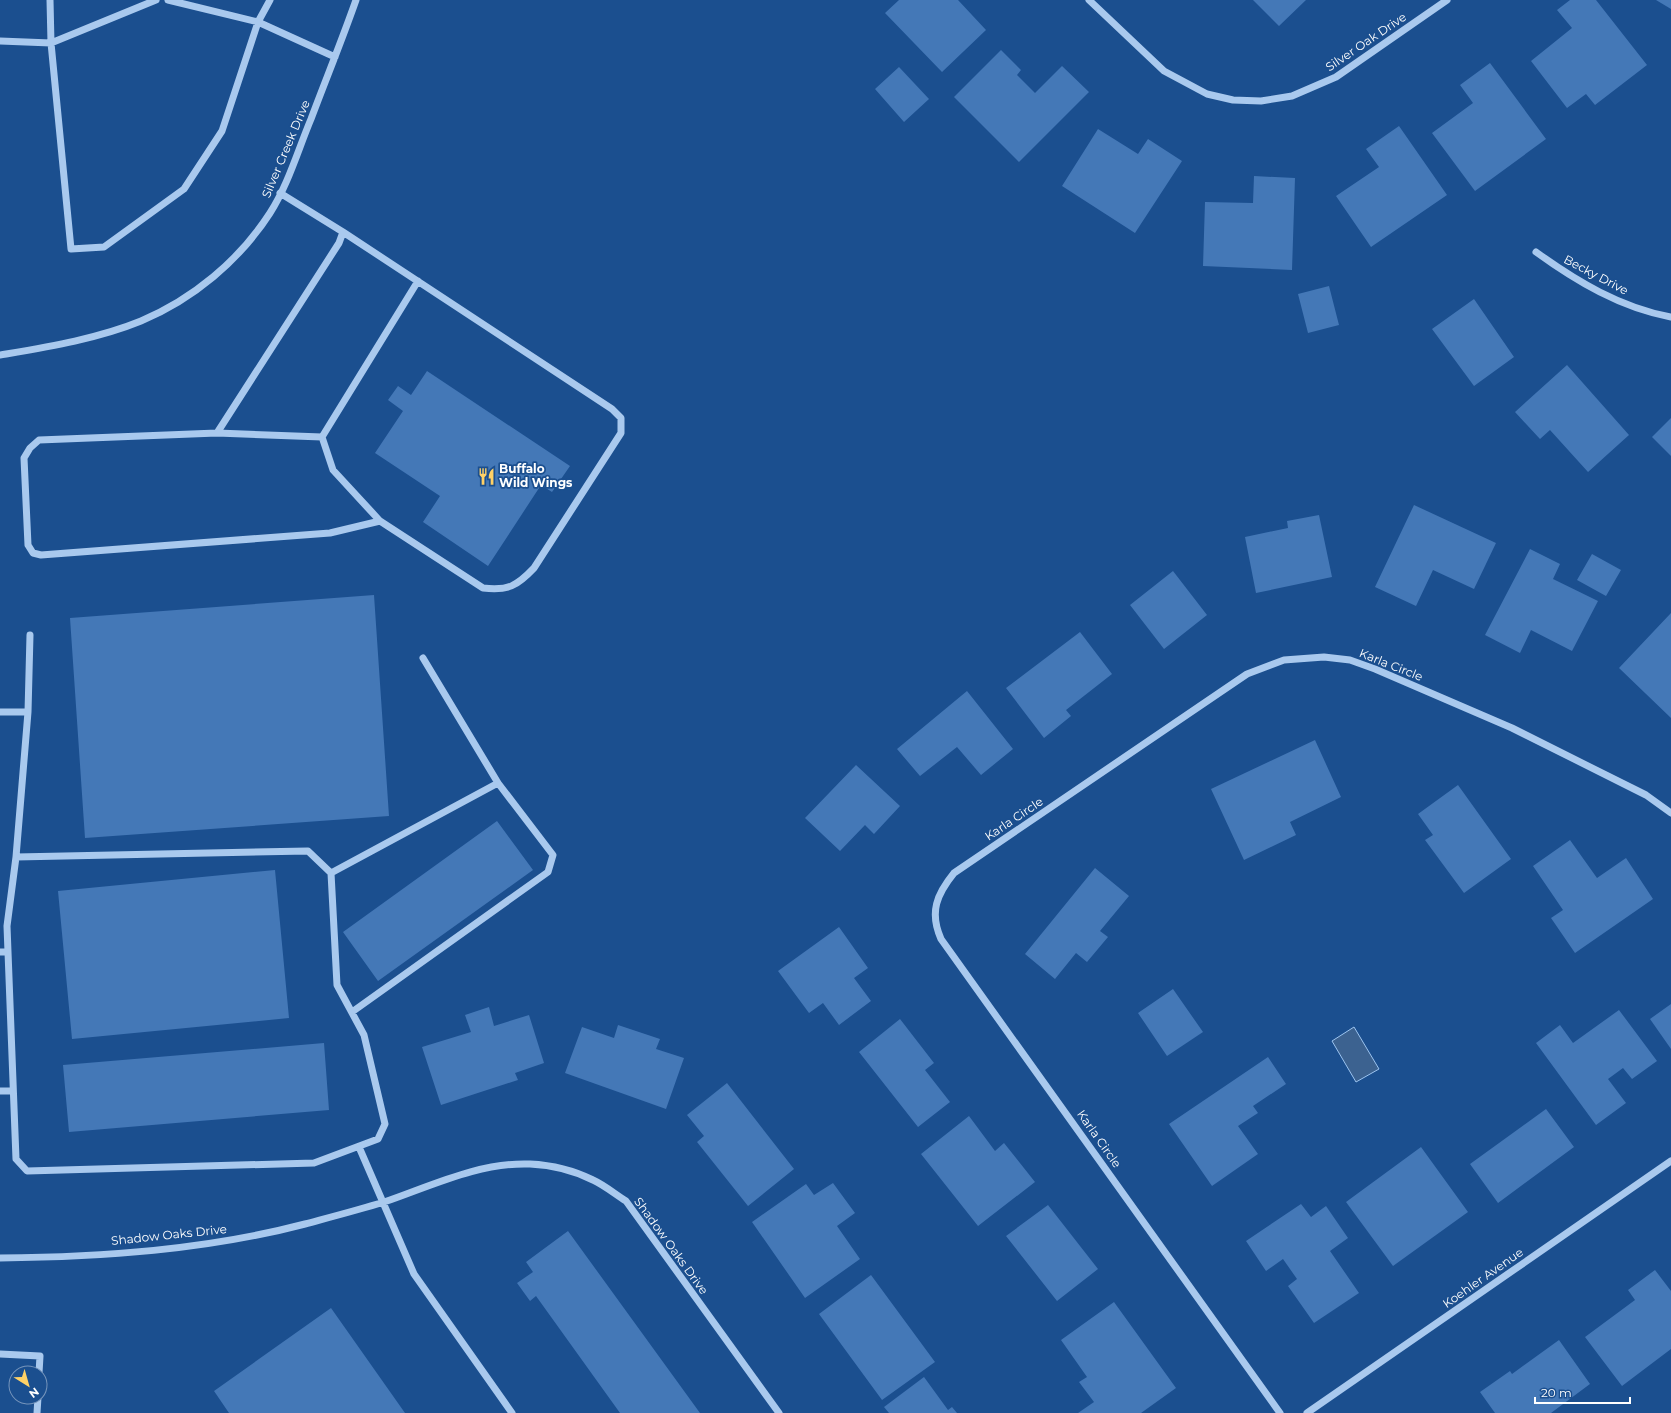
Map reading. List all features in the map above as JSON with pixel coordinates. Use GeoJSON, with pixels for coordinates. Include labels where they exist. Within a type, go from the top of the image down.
{"type":"FeatureCollection","features":[{"type":"Feature","properties":{"kind":"street"},"geometry":{"type":"LineString","coordinates":[[50,0],[51,43],[71,249],[104,247],[184,189],[222,131],[258,22],[270,0]]}},
{"type":"Feature","properties":{"kind":"street"},"geometry":{"type":"LineString","coordinates":[[0,41],[51,43],[156,0]]}},
{"type":"Feature","properties":{"kind":"street"},"geometry":{"type":"LineString","coordinates":[[168,0],[258,22],[335,57]]}},
{"type":"Feature","properties":{"kind":"street","name":"Silver Creek Drive"},"geometry":{"type":"LineString","coordinates":[[0,354],[93,336],[140,321],[168,308],[202,286],[227,265],[249,242],[270,213],[280,193],[335,57],[356,0]]}},
{"type":"Feature","properties":{"kind":"street","name":"Silver Oak Drive"},"geometry":{"type":"LineString","coordinates":[[1089,0],[1164,71],[1207,94],[1233,100],[1261,101],[1292,96],[1336,77],[1447,0]]}},
{"type":"Feature","properties":{"kind":"street"},"geometry":{"type":"LineString","coordinates":[[280,193],[343,232],[612,409],[621,418],[621,433],[534,568],[521,582],[511,587],[495,590],[483,588],[380,521],[333,470],[322,437]]}},
{"type":"Feature","properties":{"kind":"street"},"geometry":{"type":"LineString","coordinates":[[217,433],[339,242],[343,232]]}},
{"type":"Feature","properties":{"kind":"street","name":"Becky Drive"},"geometry":{"type":"LineString","coordinates":[[1536,252],[1565,274],[1614,299],[1671,317]]}},
{"type":"Feature","properties":{"kind":"street"},"geometry":{"type":"LineString","coordinates":[[322,437],[418,281]]}},
{"type":"Feature","properties":{"kind":"street"},"geometry":{"type":"LineString","coordinates":[[322,437],[217,433],[39,440],[30,448],[24,458],[28,545],[33,554],[41,555],[330,533],[380,521]]}},
{"type":"Feature","properties":{"kind":"street"},"geometry":{"type":"LineString","coordinates":[[16,857],[308,851],[331,873],[337,985],[364,1035],[385,1124],[378,1140],[314,1163],[28,1171],[16,1159],[7,926],[16,857],[28,712],[30,635]]}},
{"type":"Feature","properties":{"kind":"street","name":"Karla Circle"},"geometry":{"type":"LineString","coordinates":[[1280,1413],[941,939],[937,930],[935,909],[940,889],[954,873],[1247,674],[1284,660],[1324,657],[1350,660],[1375,669],[1512,728],[1646,795],[1671,813]]}},
{"type":"Feature","properties":{"kind":"street"},"geometry":{"type":"LineString","coordinates":[[352,1012],[548,872],[553,855],[498,783],[423,658]]}},
{"type":"Feature","properties":{"kind":"street"},"geometry":{"type":"LineString","coordinates":[[0,712],[28,712]]}},
{"type":"Feature","properties":{"kind":"street"},"geometry":{"type":"LineString","coordinates":[[331,873],[498,783]]}},
{"type":"Feature","properties":{"kind":"street"},"geometry":{"type":"LineString","coordinates":[[0,952],[8,952]]}},
{"type":"Feature","properties":{"kind":"street"},"geometry":{"type":"LineString","coordinates":[[0,1091],[13,1091]]}},
{"type":"Feature","properties":{"kind":"street"},"geometry":{"type":"LineString","coordinates":[[359,1147],[414,1274],[512,1413]]}},
{"type":"Feature","properties":{"kind":"street","name":"Koehler Avenue"},"geometry":{"type":"LineString","coordinates":[[1307,1413],[1671,1161]]}},
{"type":"Feature","properties":{"kind":"street","name":"Shadow Oaks Drive"},"geometry":{"type":"LineString","coordinates":[[0,1258],[68,1257],[214,1244],[304,1224],[384,1202],[443,1180],[504,1165],[530,1164],[557,1167],[593,1180],[626,1201],[779,1413]]}},
{"type":"Feature","properties":{"kind":"street"},"geometry":{"type":"LineString","coordinates":[[0,1354],[40,1356],[39,1365]]}},
{"type":"Feature","properties":{"kind":"water"},"geometry":{"type":"Polygon","coordinates":[[[1354,1027],[1379,1069],[1356,1082],[1332,1041],[1354,1027]]]}},
{"type":"Feature","properties":{"kind":"building"},"geometry":{"type":"Polygon","coordinates":[[[899,0],[958,0],[986,30],[942,72],[885,13],[899,0]]]}},
{"type":"Feature","properties":{"kind":"building"},"geometry":{"type":"Polygon","coordinates":[[[1253,0],[1306,0],[1279,26],[1253,0]]]}},
{"type":"Feature","properties":{"kind":"building"},"geometry":{"type":"Polygon","coordinates":[[[1570,0],[1596,0],[1647,65],[1595,105],[1586,94],[1567,108],[1531,61],[1572,28],[1557,10],[1570,0]]]}},
{"type":"Feature","properties":{"kind":"building"},"geometry":{"type":"Polygon","coordinates":[[[1656,0],[1671,0],[1671,9],[1656,0]]]}},
{"type":"Feature","properties":{"kind":"building"},"geometry":{"type":"Polygon","coordinates":[[[1001,50],[1021,70],[1017,75],[1035,93],[1062,66],[1089,92],[1019,162],[954,97],[1001,50]]]}},
{"type":"Feature","properties":{"kind":"building"},"geometry":{"type":"Polygon","coordinates":[[[1490,63],[1546,139],[1475,191],[1432,133],[1473,103],[1460,85],[1490,63]]]}},
{"type":"Feature","properties":{"kind":"building"},"geometry":{"type":"Polygon","coordinates":[[[899,67],[929,99],[904,122],[875,89],[899,67]]]}},
{"type":"Feature","properties":{"kind":"building"},"geometry":{"type":"Polygon","coordinates":[[[1399,126],[1447,195],[1371,247],[1336,196],[1379,167],[1366,149],[1399,126]]]}},
{"type":"Feature","properties":{"kind":"building"},"geometry":{"type":"Polygon","coordinates":[[[1098,129],[1138,154],[1148,139],[1182,161],[1135,233],[1062,186],[1098,129]]]}},
{"type":"Feature","properties":{"kind":"building"},"geometry":{"type":"Polygon","coordinates":[[[1254,176],[1295,178],[1292,270],[1203,266],[1205,202],[1253,203],[1254,176]]]}},
{"type":"Feature","properties":{"kind":"building"},"geometry":{"type":"Polygon","coordinates":[[[1329,286],[1339,325],[1308,333],[1298,294],[1329,286]]]}},
{"type":"Feature","properties":{"kind":"building"},"geometry":{"type":"Polygon","coordinates":[[[1474,299],[1514,357],[1474,386],[1432,329],[1474,299]]]}},
{"type":"Feature","properties":{"kind":"building"},"geometry":{"type":"Polygon","coordinates":[[[1567,365],[1629,435],[1588,472],[1550,430],[1540,439],[1515,412],[1567,365]]]}},
{"type":"Feature","properties":{"kind":"building","name":"Buffalo Wild Wings"},"geometry":{"type":"Polygon","coordinates":[[[427,371],[570,466],[552,492],[541,485],[488,566],[423,522],[440,496],[375,453],[403,411],[388,400],[398,386],[411,395],[427,371]]]}},
{"type":"Feature","properties":{"kind":"building"},"geometry":{"type":"Polygon","coordinates":[[[1671,418],[1671,456],[1652,437],[1671,418]]]}},
{"type":"Feature","properties":{"kind":"building"},"geometry":{"type":"Polygon","coordinates":[[[1414,505],[1496,543],[1474,589],[1433,570],[1416,606],[1375,587],[1414,505]]]}},
{"type":"Feature","properties":{"kind":"building"},"geometry":{"type":"Polygon","coordinates":[[[1319,515],[1332,577],[1256,593],[1245,537],[1288,528],[1287,521],[1319,515]]]}},
{"type":"Feature","properties":{"kind":"building"},"geometry":{"type":"Polygon","coordinates":[[[1530,549],[1560,564],[1553,579],[1598,601],[1572,651],[1531,630],[1520,653],[1485,635],[1530,549]]]}},
{"type":"Feature","properties":{"kind":"building"},"geometry":{"type":"Polygon","coordinates":[[[1592,554],[1621,570],[1606,596],[1577,580],[1592,554]]]}},
{"type":"Feature","properties":{"kind":"building"},"geometry":{"type":"Polygon","coordinates":[[[1173,571],[1207,615],[1164,649],[1130,605],[1173,571]]]}},
{"type":"Feature","properties":{"kind":"building"},"geometry":{"type":"Polygon","coordinates":[[[374,595],[389,816],[85,838],[70,618],[374,595]]]}},
{"type":"Feature","properties":{"kind":"building"},"geometry":{"type":"Polygon","coordinates":[[[1671,613],[1671,718],[1619,668],[1671,613]]]}},
{"type":"Feature","properties":{"kind":"building"},"geometry":{"type":"Polygon","coordinates":[[[1080,632],[1112,674],[1066,710],[1071,716],[1044,738],[1006,688],[1080,632]]]}},
{"type":"Feature","properties":{"kind":"building"},"geometry":{"type":"Polygon","coordinates":[[[967,691],[1013,749],[981,775],[957,747],[920,776],[897,749],[967,691]]]}},
{"type":"Feature","properties":{"kind":"building"},"geometry":{"type":"Polygon","coordinates":[[[1315,740],[1341,797],[1290,822],[1296,835],[1244,860],[1211,789],[1315,740]]]}},
{"type":"Feature","properties":{"kind":"building"},"geometry":{"type":"Polygon","coordinates":[[[856,765],[900,806],[874,834],[865,825],[840,851],[805,818],[856,765]]]}},
{"type":"Feature","properties":{"kind":"building"},"geometry":{"type":"Polygon","coordinates":[[[1458,785],[1511,859],[1464,893],[1425,840],[1433,835],[1418,814],[1458,785]]]}},
{"type":"Feature","properties":{"kind":"building"},"geometry":{"type":"Polygon","coordinates":[[[497,821],[533,870],[378,981],[343,932],[497,821]]]}},
{"type":"Feature","properties":{"kind":"building"},"geometry":{"type":"Polygon","coordinates":[[[1570,840],[1597,878],[1626,858],[1653,899],[1575,953],[1551,918],[1563,910],[1533,866],[1570,840]]]}},
{"type":"Feature","properties":{"kind":"building"},"geometry":{"type":"Polygon","coordinates":[[[1095,868],[1129,896],[1100,931],[1108,937],[1087,962],[1076,953],[1055,979],[1025,954],[1095,868]]]}},
{"type":"Feature","properties":{"kind":"building"},"geometry":{"type":"Polygon","coordinates":[[[275,870],[289,1018],[72,1039],[58,891],[275,870]]]}},
{"type":"Feature","properties":{"kind":"building"},"geometry":{"type":"Polygon","coordinates":[[[839,927],[868,968],[854,978],[871,1001],[839,1025],[823,1003],[809,1013],[778,971],[839,927]]]}},
{"type":"Feature","properties":{"kind":"building"},"geometry":{"type":"Polygon","coordinates":[[[1173,989],[1203,1032],[1167,1056],[1138,1013],[1173,989]]]}},
{"type":"Feature","properties":{"kind":"building"},"geometry":{"type":"Polygon","coordinates":[[[1671,1004],[1671,1049],[1650,1019],[1671,1004]]]}},
{"type":"Feature","properties":{"kind":"building"},"geometry":{"type":"Polygon","coordinates":[[[489,1007],[494,1026],[529,1015],[544,1063],[515,1073],[518,1080],[441,1105],[422,1047],[471,1032],[465,1015],[489,1007]]]}},
{"type":"Feature","properties":{"kind":"building"},"geometry":{"type":"Polygon","coordinates":[[[1619,1010],[1657,1061],[1632,1079],[1623,1068],[1608,1079],[1626,1103],[1596,1125],[1536,1043],[1560,1025],[1573,1043],[1619,1010]]]}},
{"type":"Feature","properties":{"kind":"building"},"geometry":{"type":"Polygon","coordinates":[[[900,1019],[934,1063],[925,1070],[950,1102],[918,1127],[859,1052],[900,1019]]]}},
{"type":"Feature","properties":{"kind":"building"},"geometry":{"type":"Polygon","coordinates":[[[618,1025],[660,1039],[656,1049],[684,1058],[666,1109],[565,1073],[582,1027],[614,1038],[618,1025]]]}},
{"type":"Feature","properties":{"kind":"building"},"geometry":{"type":"Polygon","coordinates":[[[324,1043],[329,1110],[69,1132],[63,1065],[324,1043]]]}},
{"type":"Feature","properties":{"kind":"building"},"geometry":{"type":"Polygon","coordinates":[[[1268,1057],[1286,1084],[1253,1106],[1258,1113],[1238,1126],[1258,1154],[1212,1186],[1169,1124],[1268,1057]]]}},
{"type":"Feature","properties":{"kind":"building"},"geometry":{"type":"Polygon","coordinates":[[[727,1083],[794,1169],[748,1206],[697,1142],[704,1136],[687,1115],[727,1083]]]}},
{"type":"Feature","properties":{"kind":"building"},"geometry":{"type":"Polygon","coordinates":[[[1546,1109],[1574,1147],[1498,1203],[1470,1164],[1546,1109]]]}},
{"type":"Feature","properties":{"kind":"building"},"geometry":{"type":"Polygon","coordinates":[[[969,1116],[995,1151],[1004,1143],[1035,1182],[978,1226],[921,1154],[969,1116]]]}},
{"type":"Feature","properties":{"kind":"building"},"geometry":{"type":"Polygon","coordinates":[[[1421,1147],[1468,1212],[1393,1266],[1346,1202],[1421,1147]]]}},
{"type":"Feature","properties":{"kind":"building"},"geometry":{"type":"Polygon","coordinates":[[[833,1183],[855,1213],[837,1226],[860,1259],[805,1298],[752,1222],[806,1184],[814,1195],[833,1183]]]}},
{"type":"Feature","properties":{"kind":"building"},"geometry":{"type":"Polygon","coordinates":[[[1301,1204],[1311,1217],[1326,1206],[1348,1238],[1330,1251],[1359,1293],[1314,1323],[1288,1286],[1297,1279],[1283,1259],[1266,1271],[1246,1241],[1301,1204]]]}},
{"type":"Feature","properties":{"kind":"building"},"geometry":{"type":"Polygon","coordinates":[[[1048,1205],[1098,1269],[1057,1301],[1006,1236],[1048,1205]]]}},
{"type":"Feature","properties":{"kind":"building"},"geometry":{"type":"Polygon","coordinates":[[[568,1231],[700,1413],[620,1413],[536,1296],[530,1301],[517,1283],[533,1272],[526,1262],[568,1231]]]}},
{"type":"Feature","properties":{"kind":"building"},"geometry":{"type":"Polygon","coordinates":[[[1655,1270],[1671,1291],[1671,1349],[1622,1386],[1585,1337],[1635,1300],[1628,1290],[1655,1270]]]}},
{"type":"Feature","properties":{"kind":"building"},"geometry":{"type":"Polygon","coordinates":[[[871,1275],[935,1362],[882,1400],[819,1314],[871,1275]]]}},
{"type":"Feature","properties":{"kind":"building"},"geometry":{"type":"Polygon","coordinates":[[[1114,1302],[1176,1388],[1141,1413],[1078,1413],[1094,1402],[1079,1382],[1087,1377],[1061,1340],[1114,1302]]]}},
{"type":"Feature","properties":{"kind":"building"},"geometry":{"type":"Polygon","coordinates":[[[331,1308],[405,1413],[229,1413],[214,1391],[331,1308]]]}},
{"type":"Feature","properties":{"kind":"building"},"geometry":{"type":"Polygon","coordinates":[[[1559,1340],[1590,1384],[1551,1413],[1495,1413],[1480,1392],[1510,1371],[1512,1374],[1559,1340]]]}},
{"type":"Feature","properties":{"kind":"building"},"geometry":{"type":"Polygon","coordinates":[[[924,1377],[948,1410],[952,1407],[957,1413],[889,1413],[884,1407],[924,1377]]]}},
{"type":"Feature","properties":{"kind":"place","name":"Buffalo Wild Wings"},"geometry":{"type":"Point","coordinates":[486,476]}}]}
